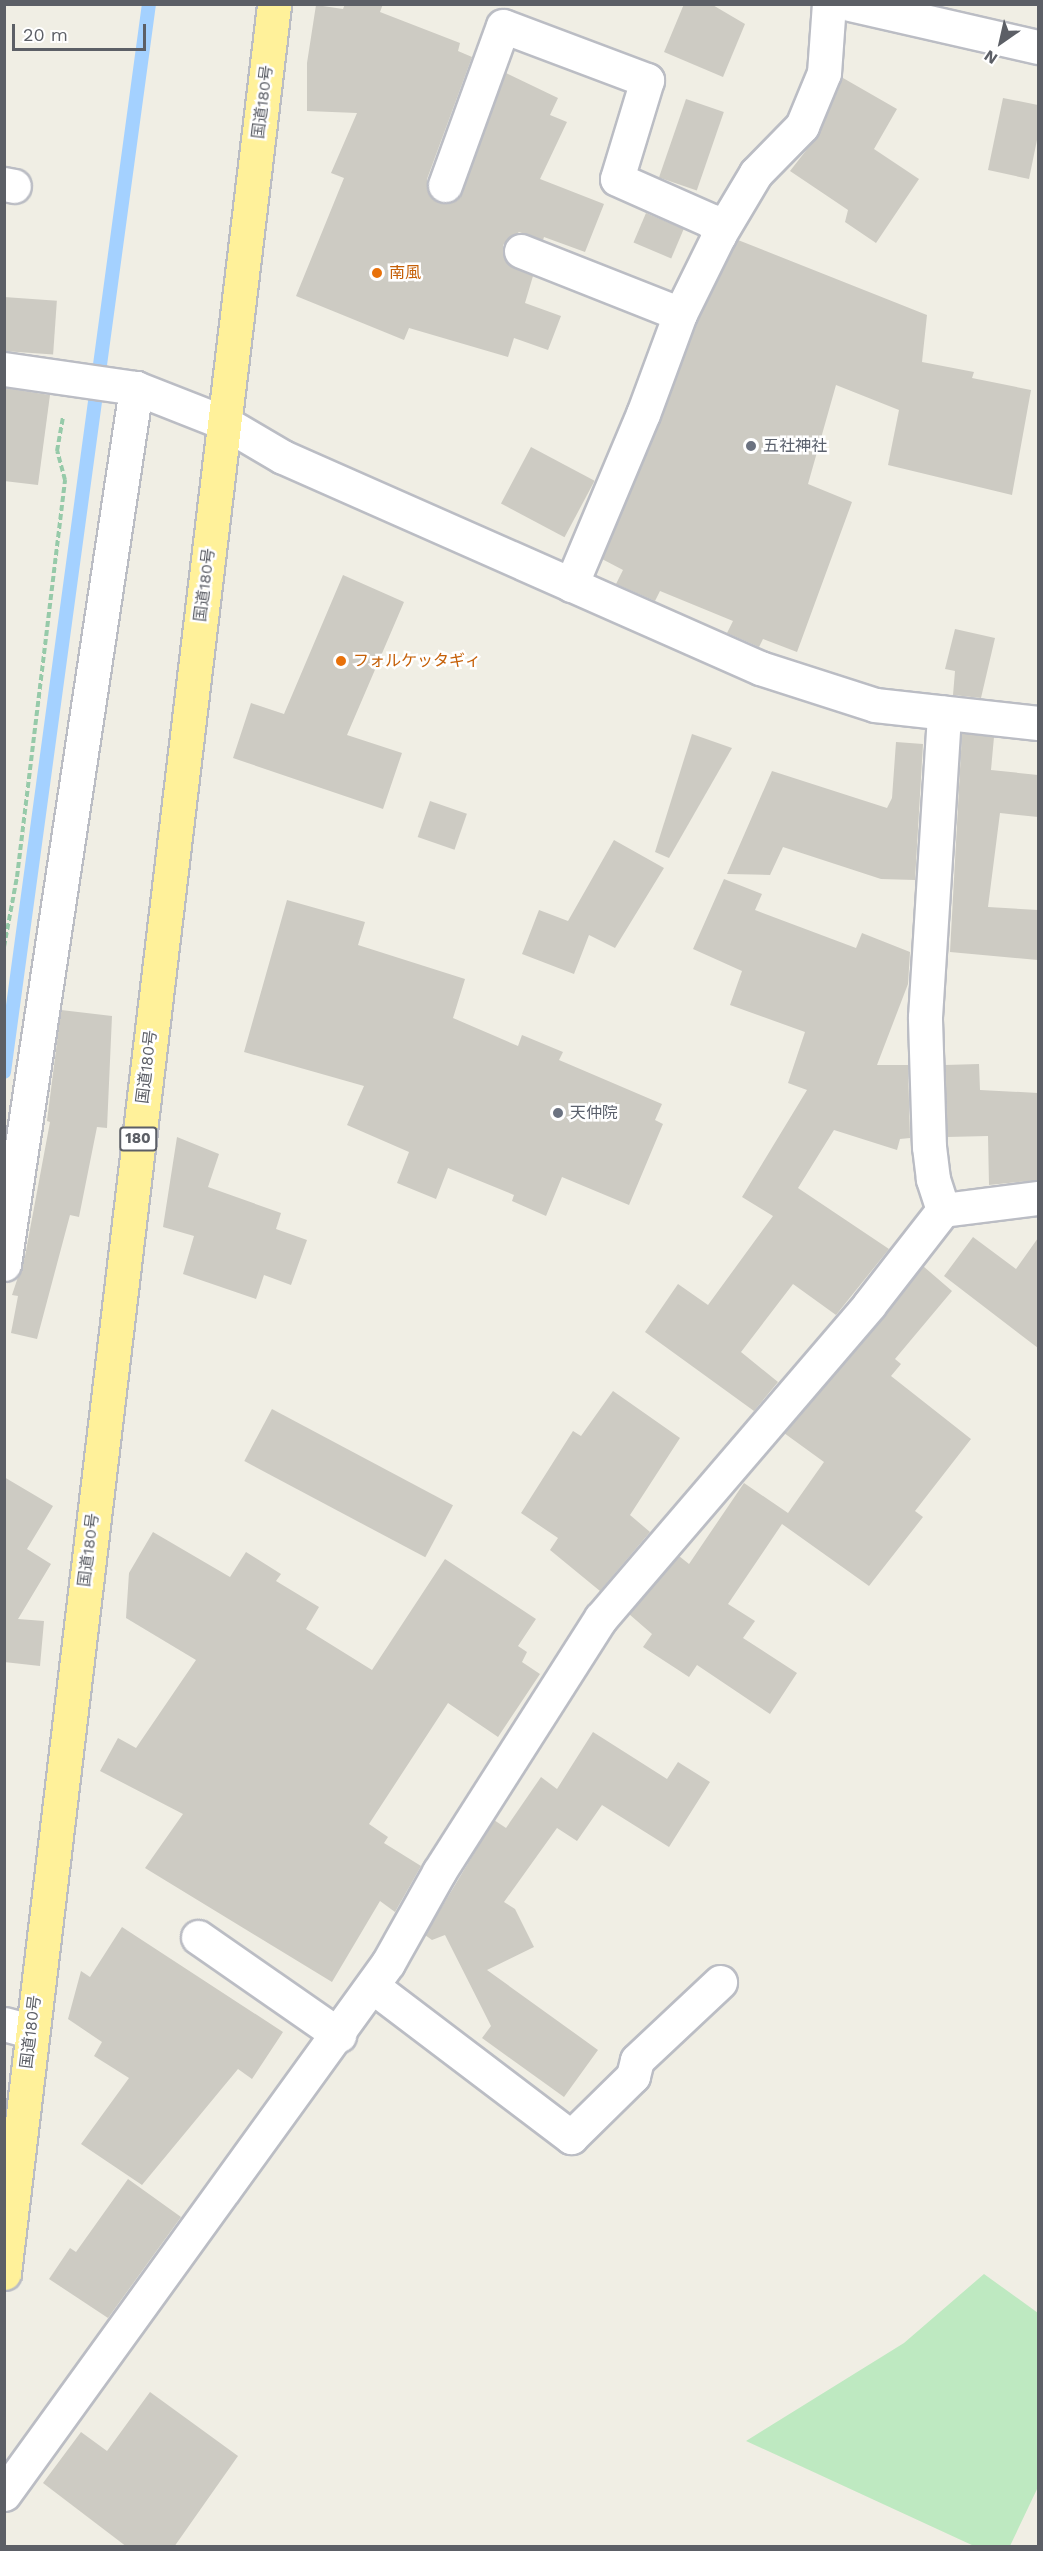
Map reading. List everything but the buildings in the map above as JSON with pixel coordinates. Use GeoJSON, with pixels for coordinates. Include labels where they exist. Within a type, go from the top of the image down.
{"type":"FeatureCollection","features":[{"type":"Feature","properties":{"kind":"highway","name":"国道180号"},"geometry":{"type":"LineString","coordinates":[[4,2273],[18,2028],[225,423],[274,4]]}},
{"type":"Feature","properties":{"kind":"street"},"geometry":{"type":"LineString","coordinates":[[571,585],[643,414],[680,314],[719,235],[756,173],[802,126],[824,73],[829,4]]}},
{"type":"Feature","properties":{"kind":"street"},"geometry":{"type":"LineString","coordinates":[[850,4],[1038,47]]}},
{"type":"Feature","properties":{"kind":"street"},"geometry":{"type":"LineString","coordinates":[[445,185],[507,15],[647,81],[617,179],[712,221],[719,235]]}},
{"type":"Feature","properties":{"kind":"street"},"geometry":{"type":"LineString","coordinates":[[521,251],[680,314]]}},
{"type":"Feature","properties":{"kind":"street"},"geometry":{"type":"LineString","coordinates":[[4,369],[136,388],[225,423],[283,457],[760,668],[875,705],[1038,723]]}},
{"type":"Feature","properties":{"kind":"street"},"geometry":{"type":"LineString","coordinates":[[4,1264],[136,388]]}},
{"type":"Feature","properties":{"kind":"street"},"geometry":{"type":"LineString","coordinates":[[943,1210],[933,1179],[929,1147],[925,1017],[944,713]]}},
{"type":"Feature","properties":{"kind":"street"},"geometry":{"type":"LineString","coordinates":[[4,2494],[339,2035],[372,1986],[439,1872],[600,1618],[854,1323],[943,1210],[1038,1198]]}},
{"type":"Feature","properties":{"kind":"street"},"geometry":{"type":"LineString","coordinates":[[198,1938],[339,2035]]}},
{"type":"Feature","properties":{"kind":"street"},"geometry":{"type":"LineString","coordinates":[[372,1986],[571,2137],[633,2076],[637,2060],[720,1983]]}},
{"type":"Feature","properties":{"kind":"path"},"geometry":{"type":"LineString","coordinates":[[4,947],[17,877],[63,503],[65,480],[57,451],[76,379]]}},
{"type":"Feature","properties":{"kind":"green space"},"geometry":{"type":"Polygon","coordinates":[[[984,2274],[1038,2313],[1038,2487],[1010,2546],[974,2546],[746,2441],[904,2343],[984,2274]]]}},
{"type":"Feature","properties":{"kind":"waterway"},"geometry":{"type":"LineString","coordinates":[[4,1072],[149,4]]}},
{"type":"Feature","properties":{"kind":"place","name":"南風"},"geometry":{"type":"Point","coordinates":[377,273]}},
{"type":"Feature","properties":{"kind":"place","name":"五社神社"},"geometry":{"type":"Point","coordinates":[751,446]}},
{"type":"Feature","properties":{"kind":"place","name":"フォルケッタギィ"},"geometry":{"type":"Point","coordinates":[341,661]}},
{"type":"Feature","properties":{"kind":"place","name":"天仲院"},"geometry":{"type":"Point","coordinates":[558,1113]}}]}
